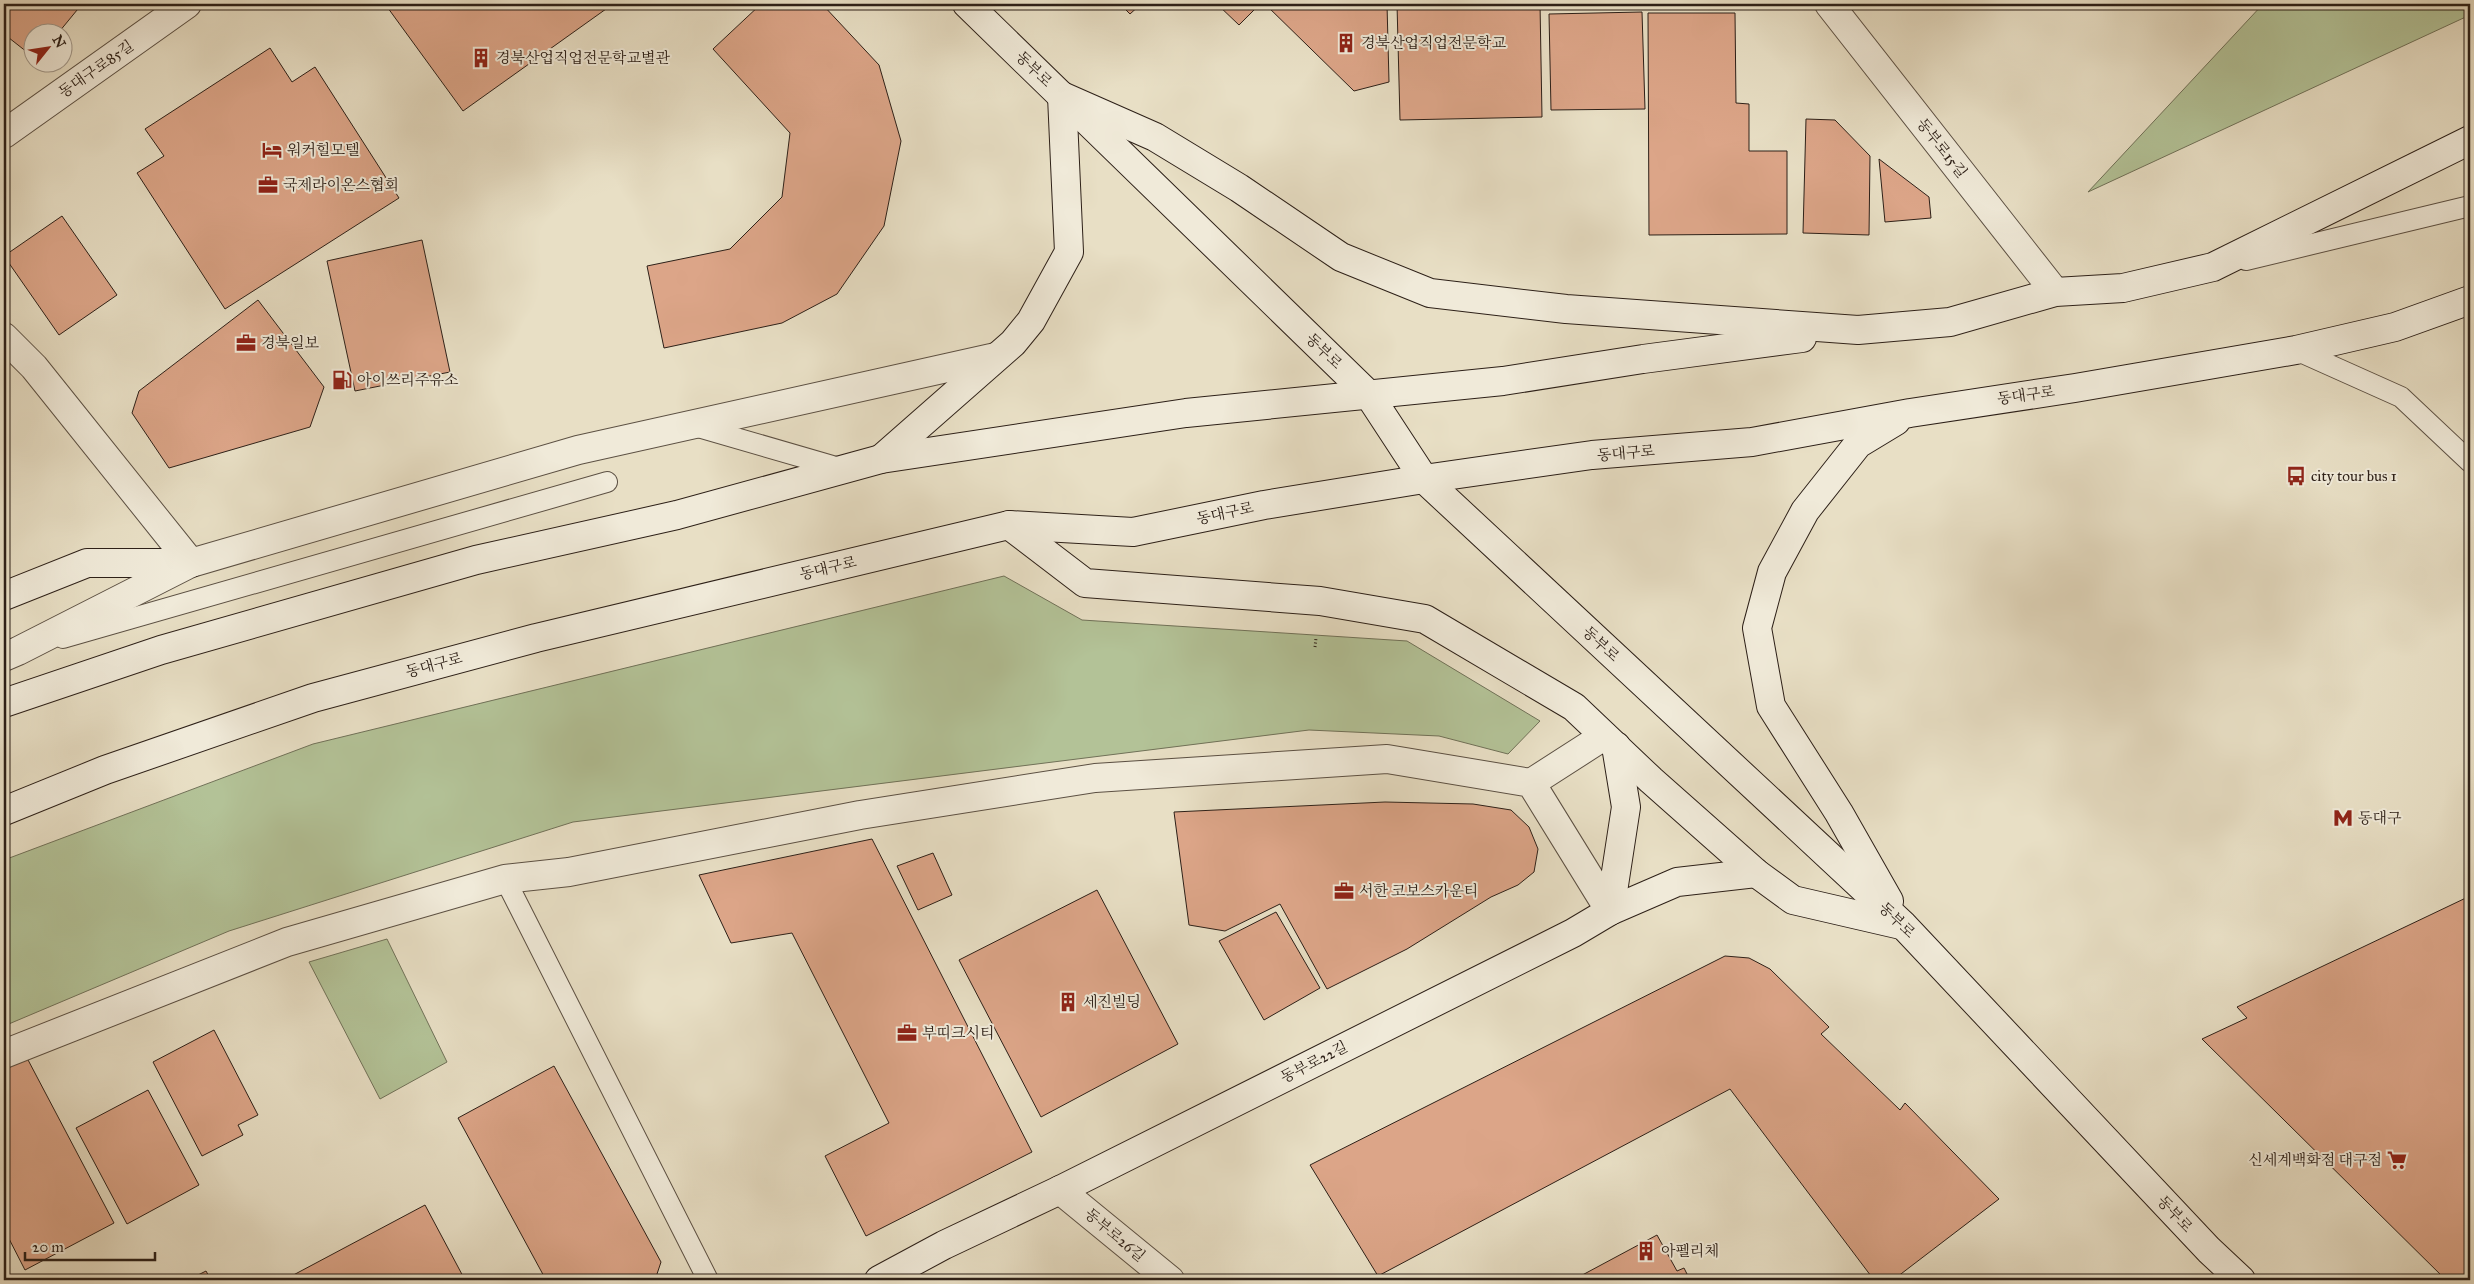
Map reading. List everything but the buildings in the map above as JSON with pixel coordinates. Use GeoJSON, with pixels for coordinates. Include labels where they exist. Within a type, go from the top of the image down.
{"type":"FeatureCollection","features":[{"type":"Feature","properties":{"kind":"main road","name":"동대구로85길"},"geometry":{"type":"LineString","coordinates":[[4,134],[187,4]]}},
{"type":"Feature","properties":{"kind":"main road","name":"동부로"},"geometry":{"type":"LineString","coordinates":[[967,4],[1369,395],[1424,479],[1903,925],[2209,1250],[2241,1280]]}},
{"type":"Feature","properties":{"kind":"main road","name":"동부로15길"},"geometry":{"type":"LineString","coordinates":[[1828,4],[2054,292]]}},
{"type":"Feature","properties":{"kind":"main road"},"geometry":{"type":"LineString","coordinates":[[881,459],[1013,343],[1031,321],[1069,252],[1062,96],[1154,137],[1239,188],[1341,257],[1430,293],[1566,309],[1858,330]]}},
{"type":"Feature","properties":{"kind":"main road"},"geometry":{"type":"LineString","coordinates":[[4,703],[161,650],[466,563],[677,515],[881,459],[1186,413],[1503,381],[1643,359],[1858,330],[1950,322],[2054,292],[2122,288],[2212,268],[2470,140]]}},
{"type":"Feature","properties":{"kind":"main road","name":"동대구로"},"geometry":{"type":"LineString","coordinates":[[4,811],[105,770],[313,698],[536,638],[1008,525],[1133,532],[1264,505],[1424,479],[1592,456],[1752,442],[1910,413],[2075,388],[2296,350],[2395,327],[2470,300]]}},
{"type":"Feature","properties":{"kind":"main road"},"geometry":{"type":"LineString","coordinates":[[4,337],[34,367],[190,563]]}},
{"type":"Feature","properties":{"kind":"main road"},"geometry":{"type":"LineString","coordinates":[[11,654],[190,563],[578,450],[996,357]]}},
{"type":"Feature","properties":{"kind":"main road"},"geometry":{"type":"LineString","coordinates":[[1903,925],[1839,813],[1771,706],[1757,628],[1772,572],[1805,511],[1858,444],[1910,413]]}},
{"type":"Feature","properties":{"kind":"main road"},"geometry":{"type":"LineString","coordinates":[[1008,525],[1085,582],[1320,601],[1425,619],[1574,708],[1756,873],[1793,900],[1903,925]]}},
{"type":"Feature","properties":{"kind":"main road"},"geometry":{"type":"LineString","coordinates":[[4,596],[87,563],[190,563]]}},
{"type":"Feature","properties":{"kind":"main road"},"geometry":{"type":"LineString","coordinates":[[4,1054],[288,942],[505,879],[569,872],[860,815],[1095,778],[1387,759],[1531,783],[1610,741]]}},
{"type":"Feature","properties":{"kind":"main road"},"geometry":{"type":"LineString","coordinates":[[1610,741],[1626,807],[1610,911]]}},
{"type":"Feature","properties":{"kind":"main road"},"geometry":{"type":"LineString","coordinates":[[1531,783],[1610,911]]}},
{"type":"Feature","properties":{"kind":"main road","name":"동부로22길"},"geometry":{"type":"LineString","coordinates":[[879,1280],[944,1245],[1060,1190],[1573,933],[1610,911],[1677,882],[1756,873]]}},
{"type":"Feature","properties":{"kind":"main road","name":"동부로26길"},"geometry":{"type":"LineString","coordinates":[[1060,1190],[1170,1280]]}},
{"type":"Feature","properties":{"kind":"lane"},"geometry":{"type":"LineString","coordinates":[[2212,268],[2470,206]]}},
{"type":"Feature","properties":{"kind":"lane"},"geometry":{"type":"LineString","coordinates":[[2296,350],[2401,397],[2470,462]]}},
{"type":"Feature","properties":{"kind":"lane"},"geometry":{"type":"LineString","coordinates":[[689,425],[843,470]]}},
{"type":"Feature","properties":{"kind":"lane"},"geometry":{"type":"LineString","coordinates":[[11,654],[204,596],[343,559],[607,482]]}},
{"type":"Feature","properties":{"kind":"lane"},"geometry":{"type":"LineString","coordinates":[[505,879],[708,1280]]}},
{"type":"Feature","properties":{"kind":"green space"},"geometry":{"type":"Polygon","coordinates":[[[2263,4],[2470,4],[2470,15],[2088,192],[2263,4]]]}},
{"type":"Feature","properties":{"kind":"green space"},"geometry":{"type":"Polygon","coordinates":[[[1004,576],[1082,620],[1407,641],[1540,721],[1508,754],[1439,736],[1309,730],[573,822],[229,931],[4,1026],[4,860],[313,744],[1004,576]]]}},
{"type":"Feature","properties":{"kind":"green space"},"geometry":{"type":"Polygon","coordinates":[[[387,939],[447,1062],[380,1099],[309,962],[387,939]]]}},
{"type":"Feature","properties":{"kind":"place","name":"경북산업직업전문학교"},"geometry":{"type":"Point","coordinates":[1346,43]}},
{"type":"Feature","properties":{"kind":"place","name":"경북산업직업전문학교별관"},"geometry":{"type":"Point","coordinates":[481,58]}},
{"type":"Feature","properties":{"kind":"place","name":"워커힐모텔"},"geometry":{"type":"Point","coordinates":[272,150]}},
{"type":"Feature","properties":{"kind":"place","name":"국제라이온스협회"},"geometry":{"type":"Point","coordinates":[268,185]}},
{"type":"Feature","properties":{"kind":"place","name":"경북일보"},"geometry":{"type":"Point","coordinates":[246,343]}},
{"type":"Feature","properties":{"kind":"place","name":"아이쓰리주유소"},"geometry":{"type":"Point","coordinates":[342,380]}},
{"type":"Feature","properties":{"kind":"place","name":"city tour bus 1"},"geometry":{"type":"Point","coordinates":[2296,476]}},
{"type":"Feature","properties":{"kind":"place","name":"동대구"},"geometry":{"type":"Point","coordinates":[2343,818]}},
{"type":"Feature","properties":{"kind":"place","name":"서한 코보스카운티"},"geometry":{"type":"Point","coordinates":[1344,891]}},
{"type":"Feature","properties":{"kind":"place","name":"세진빌딩"},"geometry":{"type":"Point","coordinates":[1068,1002]}},
{"type":"Feature","properties":{"kind":"place","name":"부띠크시티"},"geometry":{"type":"Point","coordinates":[907,1033]}},
{"type":"Feature","properties":{"kind":"place","name":"신세계백화점 대구점"},"geometry":{"type":"Point","coordinates":[2397,1160]}},
{"type":"Feature","properties":{"kind":"place","name":"아펠리체"},"geometry":{"type":"Point","coordinates":[1646,1251]}}]}
